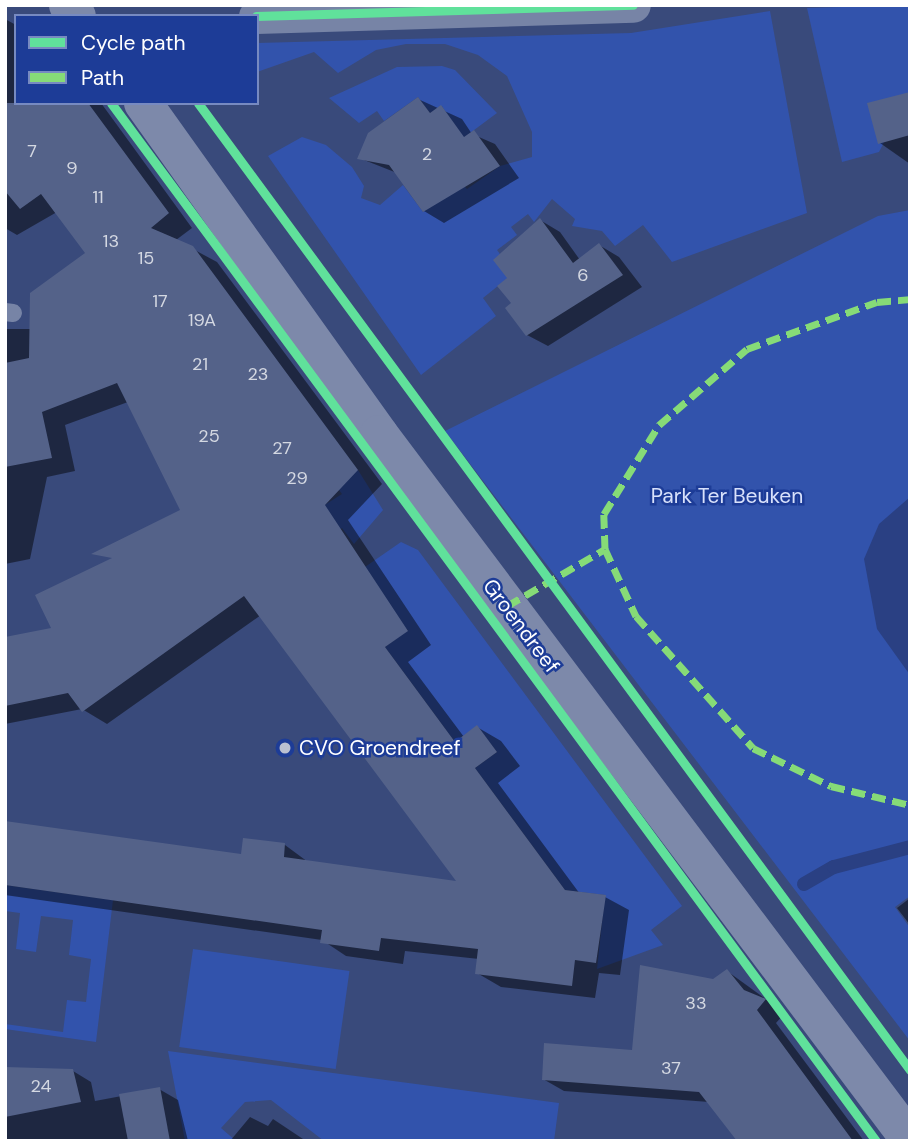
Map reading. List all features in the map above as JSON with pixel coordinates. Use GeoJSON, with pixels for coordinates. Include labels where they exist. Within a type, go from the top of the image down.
{"type":"FeatureCollection","features":[{"type":"Feature","properties":{"kind":"street"},"geometry":{"type":"LineString","coordinates":[[259,16],[633,5]]}},
{"type":"Feature","properties":{"kind":"street","name":"Groendreef"},"geometry":{"type":"LineString","coordinates":[[144,105],[410,476],[910,1140]]}},
{"type":"Feature","properties":{"kind":"green space"},"geometry":{"type":"Polygon","coordinates":[[[910,5],[910,92],[879,152],[842,162],[807,8],[910,5]]]}},
{"type":"Feature","properties":{"kind":"green space"},"geometry":{"type":"Polygon","coordinates":[[[770,11],[807,213],[672,262],[643,225],[615,246],[602,231],[572,226],[575,219],[552,199],[534,222],[528,214],[511,227],[517,235],[497,250],[514,273],[483,298],[496,316],[421,375],[268,156],[302,137],[326,145],[352,167],[364,186],[361,198],[380,205],[403,185],[423,212],[462,184],[467,189],[500,166],[532,157],[532,132],[507,76],[478,55],[445,44],[406,44],[376,50],[338,73],[314,52],[259,71],[259,43],[631,33],[770,11]]]}},
{"type":"Feature","properties":{"kind":"green space"},"geometry":{"type":"Polygon","coordinates":[[[442,66],[455,70],[497,113],[462,139],[442,106],[430,113],[418,97],[384,121],[377,111],[359,123],[329,98],[397,67],[442,66]]]}},
{"type":"Feature","properties":{"kind":"green space","name":"Park Ter Beuken"},"geometry":{"type":"Polygon","coordinates":[[[910,210],[910,896],[895,907],[910,928],[910,1041],[445,431],[878,216],[910,210]]]}},
{"type":"Feature","properties":{"kind":"green space"},"geometry":{"type":"Polygon","coordinates":[[[358,470],[383,510],[354,544],[342,528],[330,537],[312,513],[342,494],[336,486],[358,470]]]}},
{"type":"Feature","properties":{"kind":"green space"},"geometry":{"type":"Polygon","coordinates":[[[401,542],[418,550],[682,906],[651,930],[663,945],[597,969],[605,895],[565,890],[475,768],[497,752],[477,726],[455,742],[385,647],[408,630],[339,585],[401,542]]]}},
{"type":"Feature","properties":{"kind":"green space"},"geometry":{"type":"Polygon","coordinates":[[[5,885],[113,900],[96,1042],[5,1029],[5,1024],[63,1032],[67,1000],[86,1002],[91,959],[69,955],[73,920],[41,916],[36,952],[16,949],[20,913],[5,911],[5,885]]]}},
{"type":"Feature","properties":{"kind":"green space"},"geometry":{"type":"Polygon","coordinates":[[[193,949],[349,971],[336,1069],[179,1047],[193,949]]]}},
{"type":"Feature","properties":{"kind":"green space"},"geometry":{"type":"Polygon","coordinates":[[[168,1051],[559,1103],[554,1141],[324,1141],[271,1100],[245,1102],[221,1128],[236,1141],[185,1141],[168,1051]]]}},
{"type":"Feature","properties":{"kind":"shaded area"},"geometry":{"type":"Polygon","coordinates":[[[910,497],[910,675],[877,629],[864,559],[879,524],[910,497]]]}},
{"type":"Feature","properties":{"kind":"building"},"geometry":{"type":"Polygon","coordinates":[[[910,92],[910,135],[878,144],[867,103],[910,92]]]}},
{"type":"Feature","properties":{"kind":"building"},"geometry":{"type":"Polygon","coordinates":[[[418,97],[430,113],[441,105],[464,137],[474,130],[500,166],[423,212],[389,165],[357,159],[368,133],[418,97]]]}},
{"type":"Feature","properties":{"kind":"building"},"geometry":{"type":"Polygon","coordinates":[[[5,103],[89,105],[169,213],[151,228],[193,246],[358,470],[325,505],[408,631],[385,647],[455,742],[477,725],[497,752],[475,768],[565,890],[606,895],[596,963],[575,960],[572,986],[475,974],[478,949],[381,938],[379,951],[320,943],[322,930],[5,885],[5,821],[241,854],[243,838],[285,843],[284,857],[456,881],[244,596],[82,712],[68,693],[5,706],[5,637],[51,628],[35,595],[112,558],[91,554],[180,510],[117,383],[42,412],[52,458],[5,467],[5,363],[29,358],[30,293],[85,253],[41,194],[20,209],[5,191],[5,103]]]}},
{"type":"Feature","properties":{"kind":"building"},"geometry":{"type":"Polygon","coordinates":[[[540,218],[573,263],[599,243],[623,275],[526,336],[505,308],[511,303],[497,286],[507,278],[493,260],[540,218]]]}},
{"type":"Feature","properties":{"kind":"building"},"geometry":{"type":"Polygon","coordinates":[[[640,965],[713,979],[727,969],[744,990],[766,999],[757,1010],[853,1141],[737,1141],[699,1092],[542,1080],[544,1043],[632,1050],[640,965]]]}},
{"type":"Feature","properties":{"kind":"building"},"geometry":{"type":"Polygon","coordinates":[[[5,1067],[73,1069],[81,1102],[5,1117],[5,1067]]]}},
{"type":"Feature","properties":{"kind":"building"},"geometry":{"type":"Polygon","coordinates":[[[160,1087],[170,1141],[128,1141],[119,1094],[160,1087]]]}},
{"type":"Feature","properties":{"kind":"waterway"},"geometry":{"type":"LineString","coordinates":[[804,884],[834,867],[910,847]]}},
{"type":"Feature","properties":{"kind":"marked path"},"geometry":{"type":"LineString","coordinates":[[605,549],[604,514],[659,425],[747,349],[877,302],[910,299]]}},
{"type":"Feature","properties":{"kind":"marked path"},"geometry":{"type":"LineString","coordinates":[[507,606],[605,549],[636,616],[753,748],[831,786],[910,805]]}},
{"type":"Feature","properties":{"kind":"cycle path"},"geometry":{"type":"LineString","coordinates":[[259,16],[633,5]]}},
{"type":"Feature","properties":{"kind":"cycle path"},"geometry":{"type":"LineString","coordinates":[[112,105],[876,1141]]}},
{"type":"Feature","properties":{"kind":"cycle path"},"geometry":{"type":"LineString","coordinates":[[199,105],[910,1070]]}},
{"type":"Feature","properties":{"kind":"place","name":"CVO Groendreef"},"geometry":{"type":"Point","coordinates":[285,748]}}]}
